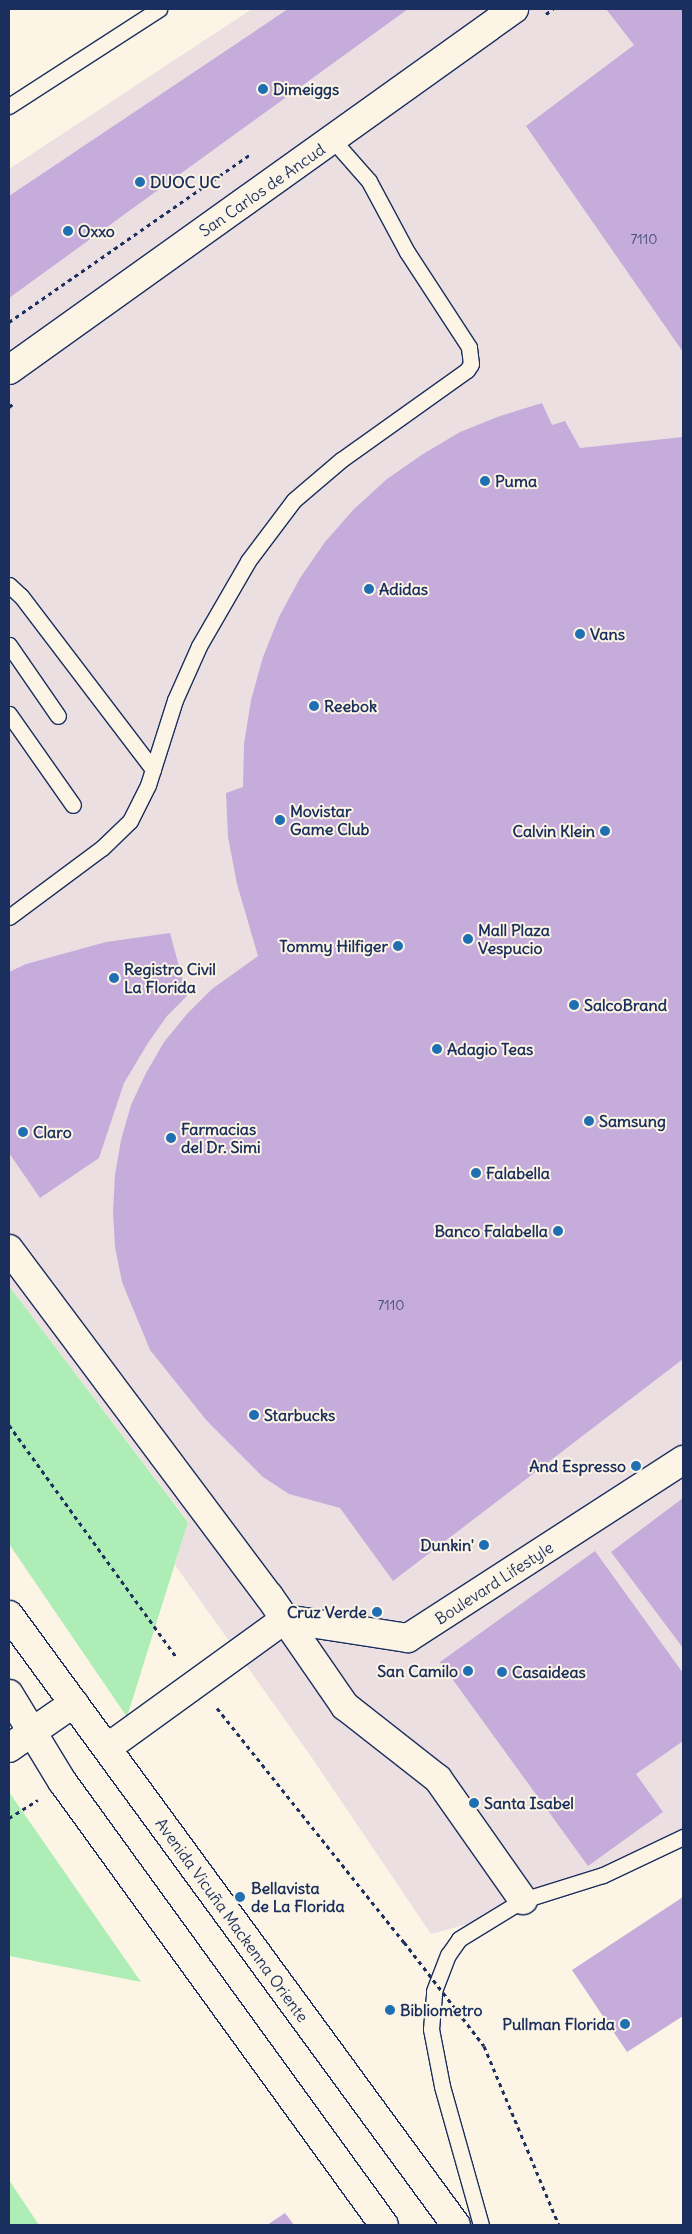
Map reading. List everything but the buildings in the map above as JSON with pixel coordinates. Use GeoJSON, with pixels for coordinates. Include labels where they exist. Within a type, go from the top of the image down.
{"type":"FeatureCollection","features":[{"type":"Feature","properties":{"kind":"street","name":"San Carlos de Ancud"},"geometry":{"type":"LineString","coordinates":[[9,370],[514,9]]}},
{"type":"Feature","properties":{"kind":"street"},"geometry":{"type":"LineString","coordinates":[[9,1249],[285,1619],[345,1706],[438,1779],[523,1900]]}},
{"type":"Feature","properties":{"kind":"street","name":"Boulevard Lifestyle"},"geometry":{"type":"LineString","coordinates":[[285,1619],[408,1638],[683,1460]]}},
{"type":"Feature","properties":{"kind":"street","name":"Avenida Vicuña Mackenna Oriente"},"geometry":{"type":"LineString","coordinates":[[9,1615],[456,2225]]}},
{"type":"Feature","properties":{"kind":"street"},"geometry":{"type":"LineString","coordinates":[[107,1748],[285,1619]]}},
{"type":"Feature","properties":{"kind":"street"},"geometry":{"type":"LineString","coordinates":[[9,1694],[62,1781],[384,2225]]}},
{"type":"Feature","properties":{"kind":"street"},"geometry":{"type":"LineString","coordinates":[[9,1748],[74,1703]]}},
{"type":"Feature","properties":{"kind":"lane"},"geometry":{"type":"LineString","coordinates":[[9,106],[159,9]]}},
{"type":"Feature","properties":{"kind":"lane"},"geometry":{"type":"LineString","coordinates":[[9,917],[75,870],[119,833],[130,821],[143,798],[175,700],[199,646],[235,581],[259,544],[294,500],[312,483],[406,412],[467,370],[471,364],[472,356],[462,336],[406,252],[369,181],[333,140]]}},
{"type":"Feature","properties":{"kind":"lane"},"geometry":{"type":"LineString","coordinates":[[9,585],[27,604],[153,769]]}},
{"type":"Feature","properties":{"kind":"lane"},"geometry":{"type":"LineString","coordinates":[[9,645],[58,716]]}},
{"type":"Feature","properties":{"kind":"lane"},"geometry":{"type":"LineString","coordinates":[[9,714],[73,805]]}},
{"type":"Feature","properties":{"kind":"lane"},"geometry":{"type":"LineString","coordinates":[[481,2225],[442,2086],[434,2048],[431,2010],[440,1972],[459,1938],[523,1900],[603,1875],[683,1837]]}},
{"type":"Feature","properties":{"kind":"path"},"geometry":{"type":"LineString","coordinates":[[9,322],[253,153]]}},
{"type":"Feature","properties":{"kind":"path"},"geometry":{"type":"LineString","coordinates":[[9,1818],[38,1800]]}},
{"type":"Feature","properties":{"kind":"path"},"geometry":{"type":"LineString","coordinates":[[404,1942],[484,2046],[559,2225]]}},
{"type":"Feature","properties":{"kind":"shaded area","name":"Mall Plaza Vespucio"},"geometry":{"type":"Polygon","coordinates":[[[252,9],[683,9],[683,1843],[615,1876],[519,1910],[431,1934],[310,1755],[175,1565],[188,1521],[9,1286],[9,169],[252,9]]]}},
{"type":"Feature","properties":{"kind":"green space"},"geometry":{"type":"Polygon","coordinates":[[[9,1286],[188,1522],[127,1717],[9,1544],[9,1286]]]}},
{"type":"Feature","properties":{"kind":"green space"},"geometry":{"type":"Polygon","coordinates":[[[9,1792],[141,1982],[9,1956],[9,1792]]]}},
{"type":"Feature","properties":{"kind":"green space"},"geometry":{"type":"Polygon","coordinates":[[[9,2180],[39,2225],[9,2225],[9,2180]]]}},
{"type":"Feature","properties":{"kind":"place","name":"Dimeiggs"},"geometry":{"type":"Point","coordinates":[263,89]}},
{"type":"Feature","properties":{"kind":"place","name":"DUOC UC"},"geometry":{"type":"Point","coordinates":[140,182]}},
{"type":"Feature","properties":{"kind":"place","name":"Oxxo"},"geometry":{"type":"Point","coordinates":[68,231]}},
{"type":"Feature","properties":{"kind":"place","name":"Puma"},"geometry":{"type":"Point","coordinates":[485,481]}},
{"type":"Feature","properties":{"kind":"place","name":"Adidas"},"geometry":{"type":"Point","coordinates":[369,589]}},
{"type":"Feature","properties":{"kind":"place","name":"Vans"},"geometry":{"type":"Point","coordinates":[580,634]}},
{"type":"Feature","properties":{"kind":"place","name":"Reebok"},"geometry":{"type":"Point","coordinates":[314,706]}},
{"type":"Feature","properties":{"kind":"place","name":"Movistar Game Club"},"geometry":{"type":"Point","coordinates":[280,820]}},
{"type":"Feature","properties":{"kind":"place","name":"Calvin Klein"},"geometry":{"type":"Point","coordinates":[605,831]}},
{"type":"Feature","properties":{"kind":"place","name":"Mall Plaza Vespucio"},"geometry":{"type":"Point","coordinates":[468,939]}},
{"type":"Feature","properties":{"kind":"place","name":"Tommy Hilfiger"},"geometry":{"type":"Point","coordinates":[398,946]}},
{"type":"Feature","properties":{"kind":"place","name":"Registro Civil La Florida"},"geometry":{"type":"Point","coordinates":[114,978]}},
{"type":"Feature","properties":{"kind":"place","name":"SalcoBrand"},"geometry":{"type":"Point","coordinates":[574,1005]}},
{"type":"Feature","properties":{"kind":"place","name":"Adagio Teas"},"geometry":{"type":"Point","coordinates":[437,1049]}},
{"type":"Feature","properties":{"kind":"place","name":"Samsung"},"geometry":{"type":"Point","coordinates":[589,1121]}},
{"type":"Feature","properties":{"kind":"place","name":"Claro"},"geometry":{"type":"Point","coordinates":[23,1132]}},
{"type":"Feature","properties":{"kind":"place","name":"Farmacias del Dr. Simi"},"geometry":{"type":"Point","coordinates":[171,1138]}},
{"type":"Feature","properties":{"kind":"place","name":"Falabella"},"geometry":{"type":"Point","coordinates":[476,1173]}},
{"type":"Feature","properties":{"kind":"place","name":"Banco Falabella"},"geometry":{"type":"Point","coordinates":[558,1231]}},
{"type":"Feature","properties":{"kind":"place","name":"Starbucks"},"geometry":{"type":"Point","coordinates":[254,1415]}},
{"type":"Feature","properties":{"kind":"place","name":"And Espresso"},"geometry":{"type":"Point","coordinates":[636,1466]}},
{"type":"Feature","properties":{"kind":"place","name":"Dunkin'"},"geometry":{"type":"Point","coordinates":[484,1545]}},
{"type":"Feature","properties":{"kind":"place","name":"Cruz Verde"},"geometry":{"type":"Point","coordinates":[377,1612]}},
{"type":"Feature","properties":{"kind":"place","name":"San Camilo"},"geometry":{"type":"Point","coordinates":[468,1671]}},
{"type":"Feature","properties":{"kind":"place","name":"Casaideas"},"geometry":{"type":"Point","coordinates":[502,1672]}},
{"type":"Feature","properties":{"kind":"place","name":"Santa Isabel"},"geometry":{"type":"Point","coordinates":[474,1803]}},
{"type":"Feature","properties":{"kind":"place","name":"Bellavista de La Florida"},"geometry":{"type":"Point","coordinates":[240,1897]}},
{"type":"Feature","properties":{"kind":"place","name":"Bibliometro"},"geometry":{"type":"Point","coordinates":[390,2010]}},
{"type":"Feature","properties":{"kind":"place","name":"Pullman Florida"},"geometry":{"type":"Point","coordinates":[625,2024]}}]}
